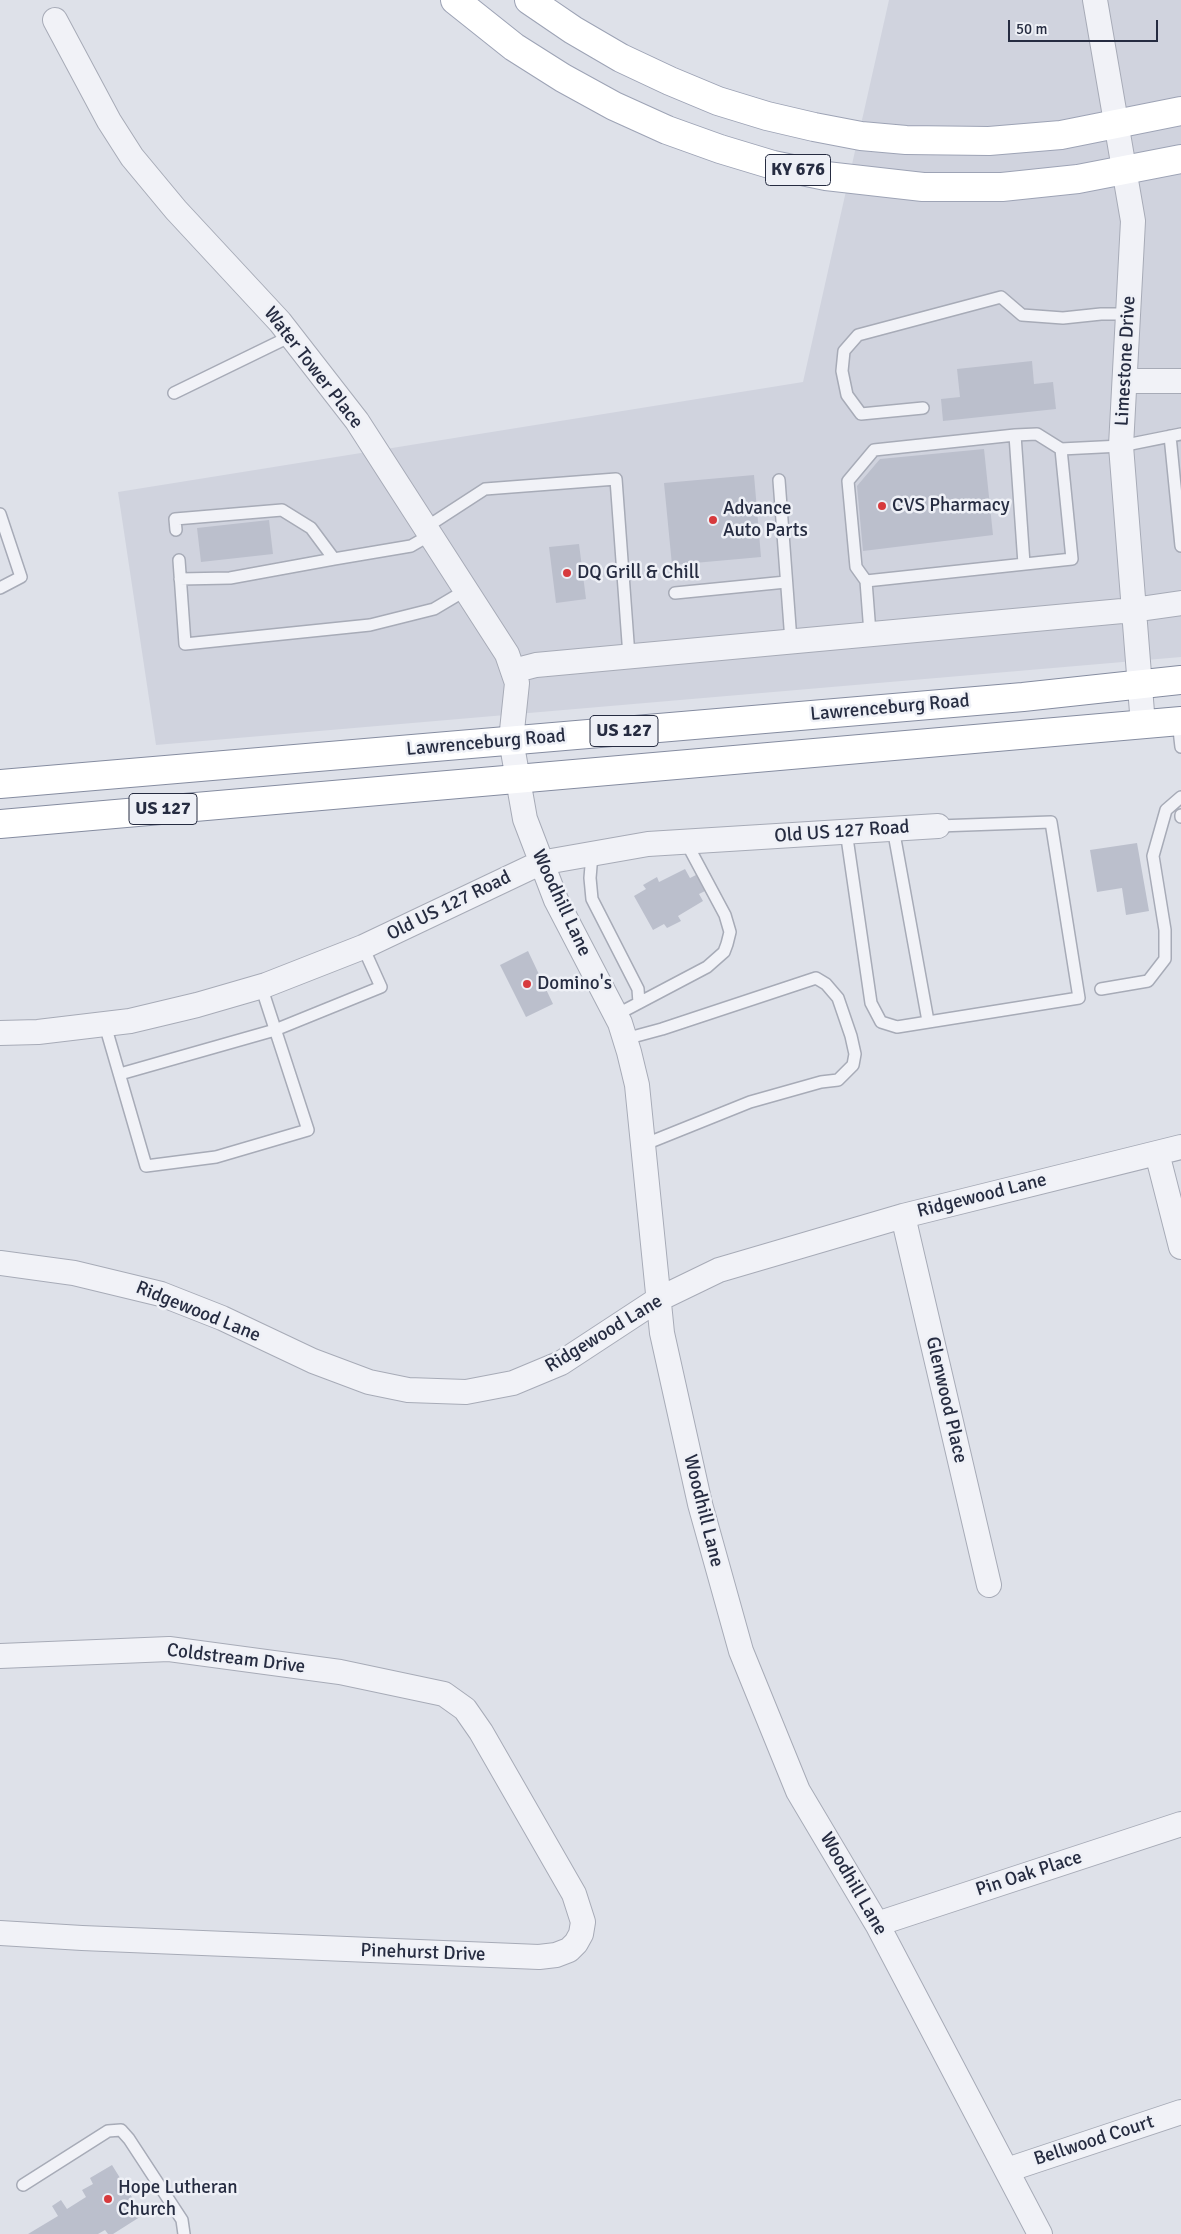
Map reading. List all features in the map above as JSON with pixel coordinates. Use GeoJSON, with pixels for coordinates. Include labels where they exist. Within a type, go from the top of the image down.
{"type":"FeatureCollection","features":[{"type":"Feature","properties":{"kind":"main road","name":"KY 676"},"geometry":{"type":"LineString","coordinates":[[455,0],[514,47],[563,78],[614,106],[666,130],[774,165],[826,176],[923,187],[1032,185],[1124,171],[1181,159]]}},
{"type":"Feature","properties":{"kind":"main road","name":"KY 676"},"geometry":{"type":"LineString","coordinates":[[529,0],[572,30],[670,81],[718,100],[814,128],[870,136],[949,142],[1027,138],[1115,125],[1181,111]]}},
{"type":"Feature","properties":{"kind":"main road","name":"Lawrenceburg Road"},"geometry":{"type":"LineString","coordinates":[[0,784],[1181,680]]}},
{"type":"Feature","properties":{"kind":"main road","name":"Lawrenceburg Road"},"geometry":{"type":"LineString","coordinates":[[0,824],[1143,725],[1180,729]]}},
{"type":"Feature","properties":{"kind":"street","name":"Limestone Drive"},"geometry":{"type":"LineString","coordinates":[[1095,0],[1133,221],[1121,446],[1138,685],[1143,725]]}},
{"type":"Feature","properties":{"kind":"street","name":"Water Tower Place"},"geometry":{"type":"LineString","coordinates":[[55,20],[109,121],[132,157],[176,210],[291,336],[357,421],[507,654],[517,683],[511,740]]}},
{"type":"Feature","properties":{"kind":"street"},"geometry":{"type":"LineString","coordinates":[[1126,380],[1181,381]]}},
{"type":"Feature","properties":{"kind":"street"},"geometry":{"type":"LineString","coordinates":[[513,671],[536,665],[1133,610],[1181,603]]}},
{"type":"Feature","properties":{"kind":"street","name":"Woodhill Lane"},"geometry":{"type":"LineString","coordinates":[[511,740],[525,819],[540,864],[556,900],[616,1015],[625,1039],[637,1085],[657,1300],[667,1358],[700,1504],[740,1651],[798,1791],[877,1924],[1040,2234]]}},
{"type":"Feature","properties":{"kind":"street","name":"Old US 127 Road"},"geometry":{"type":"LineString","coordinates":[[0,1033],[38,1032],[105,1025],[197,1005],[261,986],[300,973],[363,947],[540,864],[648,844],[938,826]]}},
{"type":"Feature","properties":{"kind":"street","name":"Ridgewood Lane"},"geometry":{"type":"LineString","coordinates":[[0,1263],[74,1273],[161,1294],[222,1318],[342,1373],[369,1382],[408,1390],[442,1392],[489,1389],[537,1374],[585,1350],[657,1300],[719,1270],[903,1216],[1181,1147]]}},
{"type":"Feature","properties":{"kind":"street"},"geometry":{"type":"LineString","coordinates":[[1157,1153],[1181,1247]]}},
{"type":"Feature","properties":{"kind":"street","name":"Glenwood Place"},"geometry":{"type":"LineString","coordinates":[[903,1216],[989,1585]]}},
{"type":"Feature","properties":{"kind":"street","name":"Coldstream Drive"},"geometry":{"type":"LineString","coordinates":[[0,1656],[169,1649],[340,1672],[444,1694],[465,1709]]}},
{"type":"Feature","properties":{"kind":"street","name":"Pinehurst Drive"},"geometry":{"type":"LineString","coordinates":[[0,1932],[82,1938],[517,1957],[556,1955],[568,1950],[576,1943],[581,1934],[583,1922],[580,1908],[486,1740],[465,1709]]}},
{"type":"Feature","properties":{"kind":"street","name":"Pin Oak Place"},"geometry":{"type":"LineString","coordinates":[[877,1924],[1181,1824]]}},
{"type":"Feature","properties":{"kind":"street","name":"Bellwood Court"},"geometry":{"type":"LineString","coordinates":[[1007,2170],[1181,2112]]}},
{"type":"Feature","properties":{"kind":"lane"},"geometry":{"type":"LineString","coordinates":[[923,408],[861,414],[847,395],[842,371],[844,351],[858,336],[1001,297],[1022,315],[1062,318],[1100,314],[1129,314]]}},
{"type":"Feature","properties":{"kind":"lane"},"geometry":{"type":"LineString","coordinates":[[174,393],[291,336]]}},
{"type":"Feature","properties":{"kind":"lane"},"geometry":{"type":"LineString","coordinates":[[870,633],[866,581],[856,567],[848,481],[874,450],[1037,434],[1061,449],[1121,446],[1176,435],[1181,546]]}},
{"type":"Feature","properties":{"kind":"lane"},"geometry":{"type":"LineString","coordinates":[[1015,435],[1024,564]]}},
{"type":"Feature","properties":{"kind":"lane"},"geometry":{"type":"LineString","coordinates":[[866,581],[1072,559],[1061,449]]}},
{"type":"Feature","properties":{"kind":"lane"},"geometry":{"type":"LineString","coordinates":[[180,579],[230,578],[411,546],[428,531],[485,490],[616,479],[630,656]]}},
{"type":"Feature","properties":{"kind":"lane"},"geometry":{"type":"LineString","coordinates":[[779,480],[791,641]]}},
{"type":"Feature","properties":{"kind":"lane"},"geometry":{"type":"LineString","coordinates":[[176,530],[176,520],[282,510],[311,528],[334,559]]}},
{"type":"Feature","properties":{"kind":"lane"},"geometry":{"type":"LineString","coordinates":[[0,514],[21,577],[0,588]]}},
{"type":"Feature","properties":{"kind":"lane"},"geometry":{"type":"LineString","coordinates":[[179,560],[185,644],[370,625],[434,609],[466,590]]}},
{"type":"Feature","properties":{"kind":"lane"},"geometry":{"type":"LineString","coordinates":[[674,592],[786,582]]}},
{"type":"Feature","properties":{"kind":"lane"},"geometry":{"type":"LineString","coordinates":[[1101,989],[1148,981],[1165,959],[1165,930],[1153,856],[1166,810],[1181,797]]}},
{"type":"Feature","properties":{"kind":"lane"},"geometry":{"type":"LineString","coordinates":[[846,831],[872,1003],[881,1022],[897,1026],[1080,998],[1051,822],[938,826]]}},
{"type":"Feature","properties":{"kind":"lane"},"geometry":{"type":"LineString","coordinates":[[893,828],[928,1021]]}},
{"type":"Feature","properties":{"kind":"lane"},"geometry":{"type":"LineString","coordinates":[[616,1015],[716,960],[724,952],[730,932],[725,915],[686,842]]}},
{"type":"Feature","properties":{"kind":"lane"},"geometry":{"type":"LineString","coordinates":[[592,854],[590,878],[592,899],[638,989],[639,1003]]}},
{"type":"Feature","properties":{"kind":"lane"},"geometry":{"type":"LineString","coordinates":[[120,1074],[275,1030],[381,987],[363,947]]}},
{"type":"Feature","properties":{"kind":"lane"},"geometry":{"type":"LineString","coordinates":[[625,1039],[662,1029],[816,978],[826,984],[838,998],[855,1054],[853,1065],[838,1080],[821,1082],[750,1102],[642,1145]]}},
{"type":"Feature","properties":{"kind":"lane"},"geometry":{"type":"LineString","coordinates":[[105,1025],[146,1166],[216,1157],[308,1130],[261,986]]}},
{"type":"Feature","properties":{"kind":"lane"},"geometry":{"type":"LineString","coordinates":[[23,2185],[108,2131],[121,2130],[129,2139],[182,2220],[184,2234]]}},
{"type":"Feature","properties":{"kind":"shaded area"},"geometry":{"type":"Polygon","coordinates":[[[889,0],[1181,0],[1181,657],[156,745],[118,492],[803,382],[889,0]]]}},
{"type":"Feature","properties":{"kind":"building"},"geometry":{"type":"Polygon","coordinates":[[[1032,361],[1034,384],[1053,382],[1056,409],[943,421],[941,399],[960,397],[957,369],[1032,361]]]}},
{"type":"Feature","properties":{"kind":"building","name":"CVS Pharmacy"},"geometry":{"type":"Polygon","coordinates":[[[984,449],[993,535],[863,551],[857,486],[880,459],[984,449]]]}},
{"type":"Feature","properties":{"kind":"building","name":"Advance Auto Parts"},"geometry":{"type":"Polygon","coordinates":[[[754,475],[761,557],[672,565],[664,483],[754,475]]]}},
{"type":"Feature","properties":{"kind":"building"},"geometry":{"type":"Polygon","coordinates":[[[269,520],[273,554],[201,562],[197,528],[269,520]]]}},
{"type":"Feature","properties":{"kind":"building","name":"DQ Grill & Chill"},"geometry":{"type":"Polygon","coordinates":[[[579,544],[586,599],[556,603],[549,547],[579,544]]]}},
{"type":"Feature","properties":{"kind":"building"},"geometry":{"type":"Polygon","coordinates":[[[1137,843],[1149,911],[1126,915],[1122,888],[1097,892],[1090,850],[1137,843]]]}},
{"type":"Feature","properties":{"kind":"building"},"geometry":{"type":"Polygon","coordinates":[[[685,869],[690,878],[696,875],[705,891],[699,894],[703,901],[678,916],[681,921],[667,928],[664,924],[653,930],[634,896],[646,889],[643,885],[657,877],[659,882],[685,869]]]}},
{"type":"Feature","properties":{"kind":"building","name":"Domino's"},"geometry":{"type":"Polygon","coordinates":[[[528,951],[553,1004],[526,1017],[500,965],[528,951]]]}},
{"type":"Feature","properties":{"kind":"building","name":"Hope Lutheran Church"},"geometry":{"type":"Polygon","coordinates":[[[112,2165],[143,2215],[113,2234],[108,2234],[105,2230],[98,2234],[28,2234],[58,2216],[52,2206],[61,2200],[67,2209],[86,2197],[82,2190],[93,2184],[90,2178],[112,2165]]]}},
{"type":"Feature","properties":{"kind":"place","name":"CVS Pharmacy"},"geometry":{"type":"Point","coordinates":[882,506]}},
{"type":"Feature","properties":{"kind":"place","name":"Advance Auto Parts"},"geometry":{"type":"Point","coordinates":[713,520]}},
{"type":"Feature","properties":{"kind":"place","name":"DQ Grill & Chill"},"geometry":{"type":"Point","coordinates":[567,573]}},
{"type":"Feature","properties":{"kind":"place","name":"Domino's"},"geometry":{"type":"Point","coordinates":[527,984]}},
{"type":"Feature","properties":{"kind":"place","name":"Hope Lutheran Church"},"geometry":{"type":"Point","coordinates":[108,2199]}}]}
